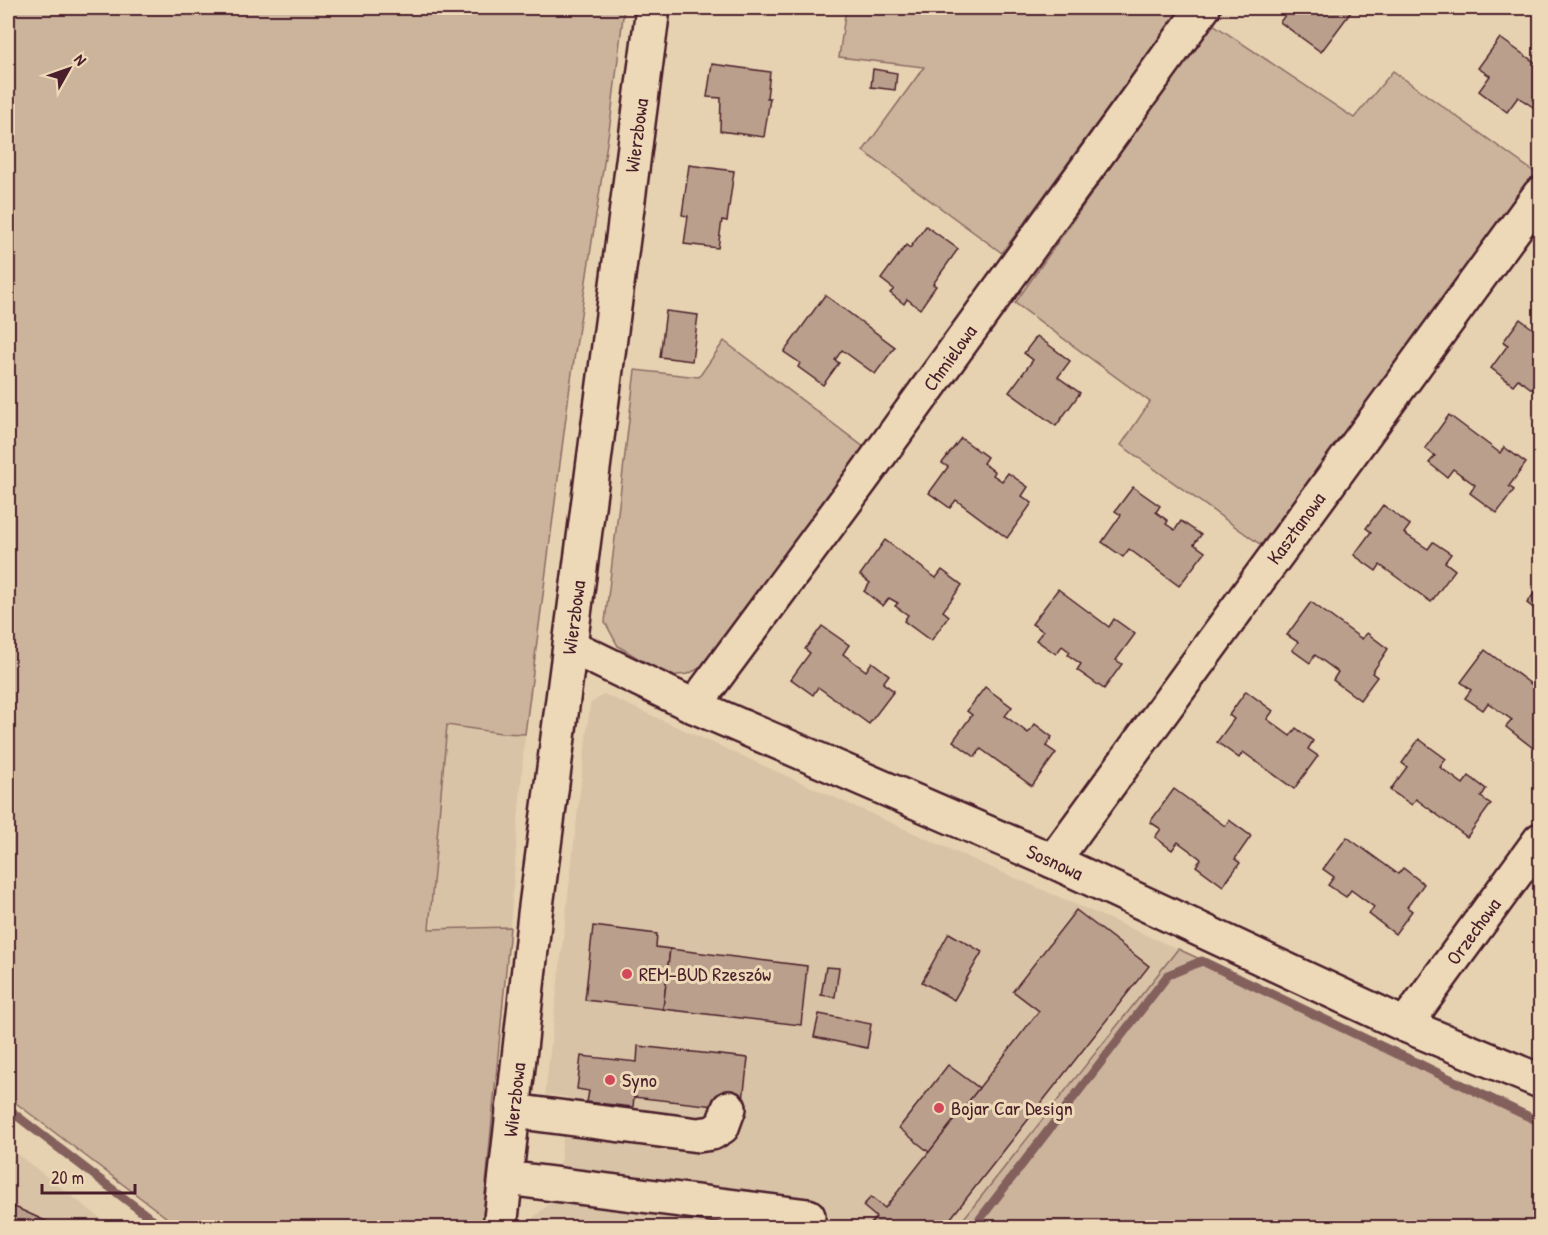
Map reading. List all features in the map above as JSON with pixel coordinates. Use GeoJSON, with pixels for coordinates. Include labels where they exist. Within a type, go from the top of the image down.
{"type":"FeatureCollection","features":[{"type":"Feature","properties":{"kind":"street","name":"Wierzbowa"},"geometry":{"type":"LineString","coordinates":[[500,1227],[532,934],[653,8]]}},
{"type":"Feature","properties":{"kind":"street","name":"Chmielowa"},"geometry":{"type":"LineString","coordinates":[[694,706],[1203,8]]}},
{"type":"Feature","properties":{"kind":"street","name":"Kasztanowa"},"geometry":{"type":"LineString","coordinates":[[1053,861],[1540,194]]}},
{"type":"Feature","properties":{"kind":"street","name":"Sosnowa"},"geometry":{"type":"LineString","coordinates":[[570,646],[694,706],[1053,861],[1405,1025],[1540,1081]]}},
{"type":"Feature","properties":{"kind":"street","name":"Orzechowa"},"geometry":{"type":"LineString","coordinates":[[1405,1025],[1540,840]]}},
{"type":"Feature","properties":{"kind":"street"},"geometry":{"type":"LineString","coordinates":[[513,1111],[698,1135],[712,1133],[722,1127],[729,1108]]}},
{"type":"Feature","properties":{"kind":"street"},"geometry":{"type":"LineString","coordinates":[[506,1178],[808,1216]]}},
{"type":"Feature","properties":{"kind":"shaded area"},"geometry":{"type":"Polygon","coordinates":[[[8,8],[624,8],[611,117],[570,386],[525,734],[447,725],[429,929],[510,927],[482,1227],[179,1227],[8,1097],[8,8]]]}},
{"type":"Feature","properties":{"kind":"shaded area"},"geometry":{"type":"Polygon","coordinates":[[[846,8],[1181,8],[1002,253],[863,151],[924,67],[839,57],[846,8]]]}},
{"type":"Feature","properties":{"kind":"shaded area"},"geometry":{"type":"Polygon","coordinates":[[[1213,24],[1354,118],[1393,71],[1537,174],[1261,545],[1121,445],[1150,402],[1015,303],[1213,24]]]}},
{"type":"Feature","properties":{"kind":"shaded area"},"geometry":{"type":"Polygon","coordinates":[[[724,341],[865,448],[706,665],[688,674],[667,676],[618,646],[605,622],[635,370],[699,377],[724,341]]]}},
{"type":"Feature","properties":{"kind":"shaded area"},"geometry":{"type":"Polygon","coordinates":[[[604,694],[1178,949],[957,1227],[532,1228],[533,1218],[557,1197],[567,1097],[545,1095],[590,704],[604,694]]]}},
{"type":"Feature","properties":{"kind":"shaded area"},"geometry":{"type":"Polygon","coordinates":[[[447,724],[501,733],[525,734],[510,927],[429,930],[447,724]]]}},
{"type":"Feature","properties":{"kind":"shaded area"},"geometry":{"type":"Polygon","coordinates":[[[1178,949],[1418,1059],[1540,1119],[1540,1227],[957,1227],[1178,949]]]}},
{"type":"Feature","properties":{"kind":"shaded area"},"geometry":{"type":"Polygon","coordinates":[[[8,1147],[112,1227],[8,1227],[8,1147]]]}},
{"type":"Feature","properties":{"kind":"building"},"geometry":{"type":"Polygon","coordinates":[[[1283,8],[1354,8],[1321,52],[1280,22],[1288,11],[1283,8]]]}},
{"type":"Feature","properties":{"kind":"building"},"geometry":{"type":"Polygon","coordinates":[[[1500,38],[1540,66],[1540,102],[1536,109],[1518,97],[1507,112],[1479,91],[1490,76],[1478,68],[1500,38]]]}},
{"type":"Feature","properties":{"kind":"building"},"geometry":{"type":"Polygon","coordinates":[[[712,64],[770,72],[767,98],[770,98],[764,137],[720,131],[721,98],[707,97],[712,64]]]}},
{"type":"Feature","properties":{"kind":"building"},"geometry":{"type":"Polygon","coordinates":[[[873,69],[897,73],[895,90],[871,87],[873,69]]]}},
{"type":"Feature","properties":{"kind":"building"},"geometry":{"type":"Polygon","coordinates":[[[689,165],[734,171],[727,221],[722,220],[718,248],[684,244],[688,216],[682,215],[689,165]]]}},
{"type":"Feature","properties":{"kind":"building"},"geometry":{"type":"Polygon","coordinates":[[[926,226],[958,249],[933,284],[936,286],[920,309],[907,299],[904,304],[890,293],[894,289],[881,279],[906,245],[910,248],[926,226]]]}},
{"type":"Feature","properties":{"kind":"building"},"geometry":{"type":"Polygon","coordinates":[[[825,295],[895,347],[875,374],[842,350],[835,360],[839,363],[823,385],[798,367],[800,363],[784,352],[825,295]]]}},
{"type":"Feature","properties":{"kind":"building"},"geometry":{"type":"Polygon","coordinates":[[[666,311],[698,315],[692,361],[660,357],[666,311]]]}},
{"type":"Feature","properties":{"kind":"building"},"geometry":{"type":"Polygon","coordinates":[[[1520,319],[1540,334],[1540,395],[1518,379],[1513,385],[1491,368],[1508,345],[1503,342],[1520,319]]]}},
{"type":"Feature","properties":{"kind":"building"},"geometry":{"type":"Polygon","coordinates":[[[1037,336],[1070,361],[1058,377],[1080,393],[1056,426],[1009,392],[1033,360],[1024,353],[1037,336]]]}},
{"type":"Feature","properties":{"kind":"building"},"geometry":{"type":"Polygon","coordinates":[[[1449,415],[1500,453],[1504,447],[1526,463],[1509,486],[1514,490],[1497,513],[1470,493],[1475,485],[1453,469],[1447,477],[1429,463],[1435,456],[1425,448],[1449,415]]]}},
{"type":"Feature","properties":{"kind":"building"},"geometry":{"type":"Polygon","coordinates":[[[961,438],[987,457],[983,463],[995,472],[993,475],[1002,481],[1008,473],[1028,487],[1022,496],[1032,503],[1007,538],[956,500],[950,508],[929,493],[948,467],[942,463],[961,438]]]}},
{"type":"Feature","properties":{"kind":"building"},"geometry":{"type":"Polygon","coordinates":[[[1133,487],[1160,506],[1156,512],[1168,521],[1166,524],[1175,530],[1181,521],[1201,535],[1194,544],[1205,552],[1179,586],[1129,549],[1123,557],[1102,542],[1121,515],[1115,511],[1133,487]]]}},
{"type":"Feature","properties":{"kind":"building"},"geometry":{"type":"Polygon","coordinates":[[[1383,505],[1410,525],[1404,533],[1428,549],[1433,542],[1451,554],[1445,562],[1455,570],[1431,602],[1380,565],[1376,571],[1354,555],[1371,532],[1366,528],[1383,505]]]}},
{"type":"Feature","properties":{"kind":"building"},"geometry":{"type":"Polygon","coordinates":[[[885,540],[936,578],[942,570],[962,585],[943,611],[949,616],[931,641],[904,621],[908,615],[895,606],[898,603],[889,598],[883,606],[864,591],[870,583],[860,575],[885,540]]]}},
{"type":"Feature","properties":{"kind":"building"},"geometry":{"type":"Polygon","coordinates":[[[1540,585],[1540,613],[1527,603],[1540,585]]]}},
{"type":"Feature","properties":{"kind":"building"},"geometry":{"type":"Polygon","coordinates":[[[1058,589],[1109,627],[1114,619],[1135,634],[1116,660],[1122,664],[1104,689],[1077,670],[1081,664],[1068,655],[1070,652],[1062,646],[1056,654],[1036,640],[1043,631],[1032,624],[1058,589]]]}},
{"type":"Feature","properties":{"kind":"building"},"geometry":{"type":"Polygon","coordinates":[[[1311,602],[1362,639],[1367,633],[1388,649],[1372,673],[1377,677],[1360,700],[1333,680],[1338,672],[1315,655],[1310,663],[1292,650],[1298,642],[1287,635],[1311,602]]]}},
{"type":"Feature","properties":{"kind":"building"},"geometry":{"type":"Polygon","coordinates":[[[822,626],[849,645],[843,654],[866,671],[872,662],[889,675],[883,683],[894,691],[869,724],[818,687],[813,695],[791,679],[810,653],[805,649],[822,626]]]}},
{"type":"Feature","properties":{"kind":"building"},"geometry":{"type":"Polygon","coordinates":[[[1485,650],[1535,687],[1540,681],[1540,737],[1533,748],[1506,727],[1512,720],[1488,703],[1483,710],[1465,698],[1471,690],[1461,682],[1485,650]]]}},
{"type":"Feature","properties":{"kind":"building"},"geometry":{"type":"Polygon","coordinates":[[[985,687],[1012,707],[1005,716],[1028,733],[1035,724],[1052,737],[1046,746],[1056,753],[1032,786],[981,749],[975,757],[953,741],[972,715],[967,711],[985,687]]]}},
{"type":"Feature","properties":{"kind":"building"},"geometry":{"type":"Polygon","coordinates":[[[1246,691],[1273,711],[1267,719],[1290,736],[1296,728],[1313,741],[1308,749],[1318,756],[1294,789],[1243,752],[1239,758],[1217,742],[1234,719],[1229,715],[1246,691]]]}},
{"type":"Feature","properties":{"kind":"building"},"geometry":{"type":"Polygon","coordinates":[[[1419,739],[1446,759],[1440,767],[1463,784],[1469,776],[1486,789],[1481,797],[1491,804],[1467,837],[1416,799],[1412,805],[1390,790],[1407,767],[1402,763],[1419,739]]]}},
{"type":"Feature","properties":{"kind":"building"},"geometry":{"type":"Polygon","coordinates":[[[1174,789],[1225,826],[1229,820],[1251,836],[1235,859],[1240,863],[1223,886],[1196,866],[1201,859],[1178,842],[1172,850],[1155,837],[1161,829],[1150,822],[1174,789]]]}},
{"type":"Feature","properties":{"kind":"building"},"geometry":{"type":"Polygon","coordinates":[[[1347,837],[1398,874],[1403,868],[1424,884],[1407,907],[1412,911],[1395,934],[1369,914],[1374,907],[1351,890],[1346,897],[1328,885],[1334,877],[1323,869],[1347,837]]]}},
{"type":"Feature","properties":{"kind":"building"},"geometry":{"type":"Polygon","coordinates":[[[1076,910],[1149,966],[943,1228],[868,1228],[876,1217],[863,1206],[871,1197],[885,1208],[1039,1011],[1013,991],[1076,910]]]}},
{"type":"Feature","properties":{"kind":"building","name":"REM-BUD Rzeszów"},"geometry":{"type":"Polygon","coordinates":[[[593,926],[657,934],[656,947],[670,949],[663,1009],[585,1000],[593,926]]]}},
{"type":"Feature","properties":{"kind":"building"},"geometry":{"type":"Polygon","coordinates":[[[949,933],[982,952],[954,1000],[922,982],[949,933]]]}},
{"type":"Feature","properties":{"kind":"building"},"geometry":{"type":"Polygon","coordinates":[[[670,949],[807,966],[801,1025],[663,1009],[670,949]]]}},
{"type":"Feature","properties":{"kind":"building"},"geometry":{"type":"Polygon","coordinates":[[[826,967],[839,968],[835,997],[821,995],[826,967]]]}},
{"type":"Feature","properties":{"kind":"building"},"geometry":{"type":"Polygon","coordinates":[[[819,1014],[871,1024],[867,1048],[814,1037],[819,1014]]]}},
{"type":"Feature","properties":{"kind":"building"},"geometry":{"type":"Polygon","coordinates":[[[638,1046],[748,1058],[742,1109],[634,1097],[633,1107],[587,1102],[589,1091],[577,1089],[581,1056],[637,1062],[638,1046]]]}},
{"type":"Feature","properties":{"kind":"building","name":"Bojar Car Design"},"geometry":{"type":"Polygon","coordinates":[[[948,1065],[979,1088],[929,1152],[899,1128],[948,1065]]]}},
{"type":"Feature","properties":{"kind":"building"},"geometry":{"type":"Polygon","coordinates":[[[8,1204],[61,1228],[8,1228],[8,1204]]]}},
{"type":"Feature","properties":{"kind":"waterway"},"geometry":{"type":"LineString","coordinates":[[973,1228],[1168,975],[1202,961],[1540,1122]]}},
{"type":"Feature","properties":{"kind":"waterway"},"geometry":{"type":"LineString","coordinates":[[8,1109],[163,1228]]}},
{"type":"Feature","properties":{"kind":"place","name":"REM-BUD Rzeszów"},"geometry":{"type":"Point","coordinates":[627,974]}},
{"type":"Feature","properties":{"kind":"place","name":"Syno"},"geometry":{"type":"Point","coordinates":[610,1080]}},
{"type":"Feature","properties":{"kind":"place","name":"Bojar Car Design"},"geometry":{"type":"Point","coordinates":[939,1108]}}]}
